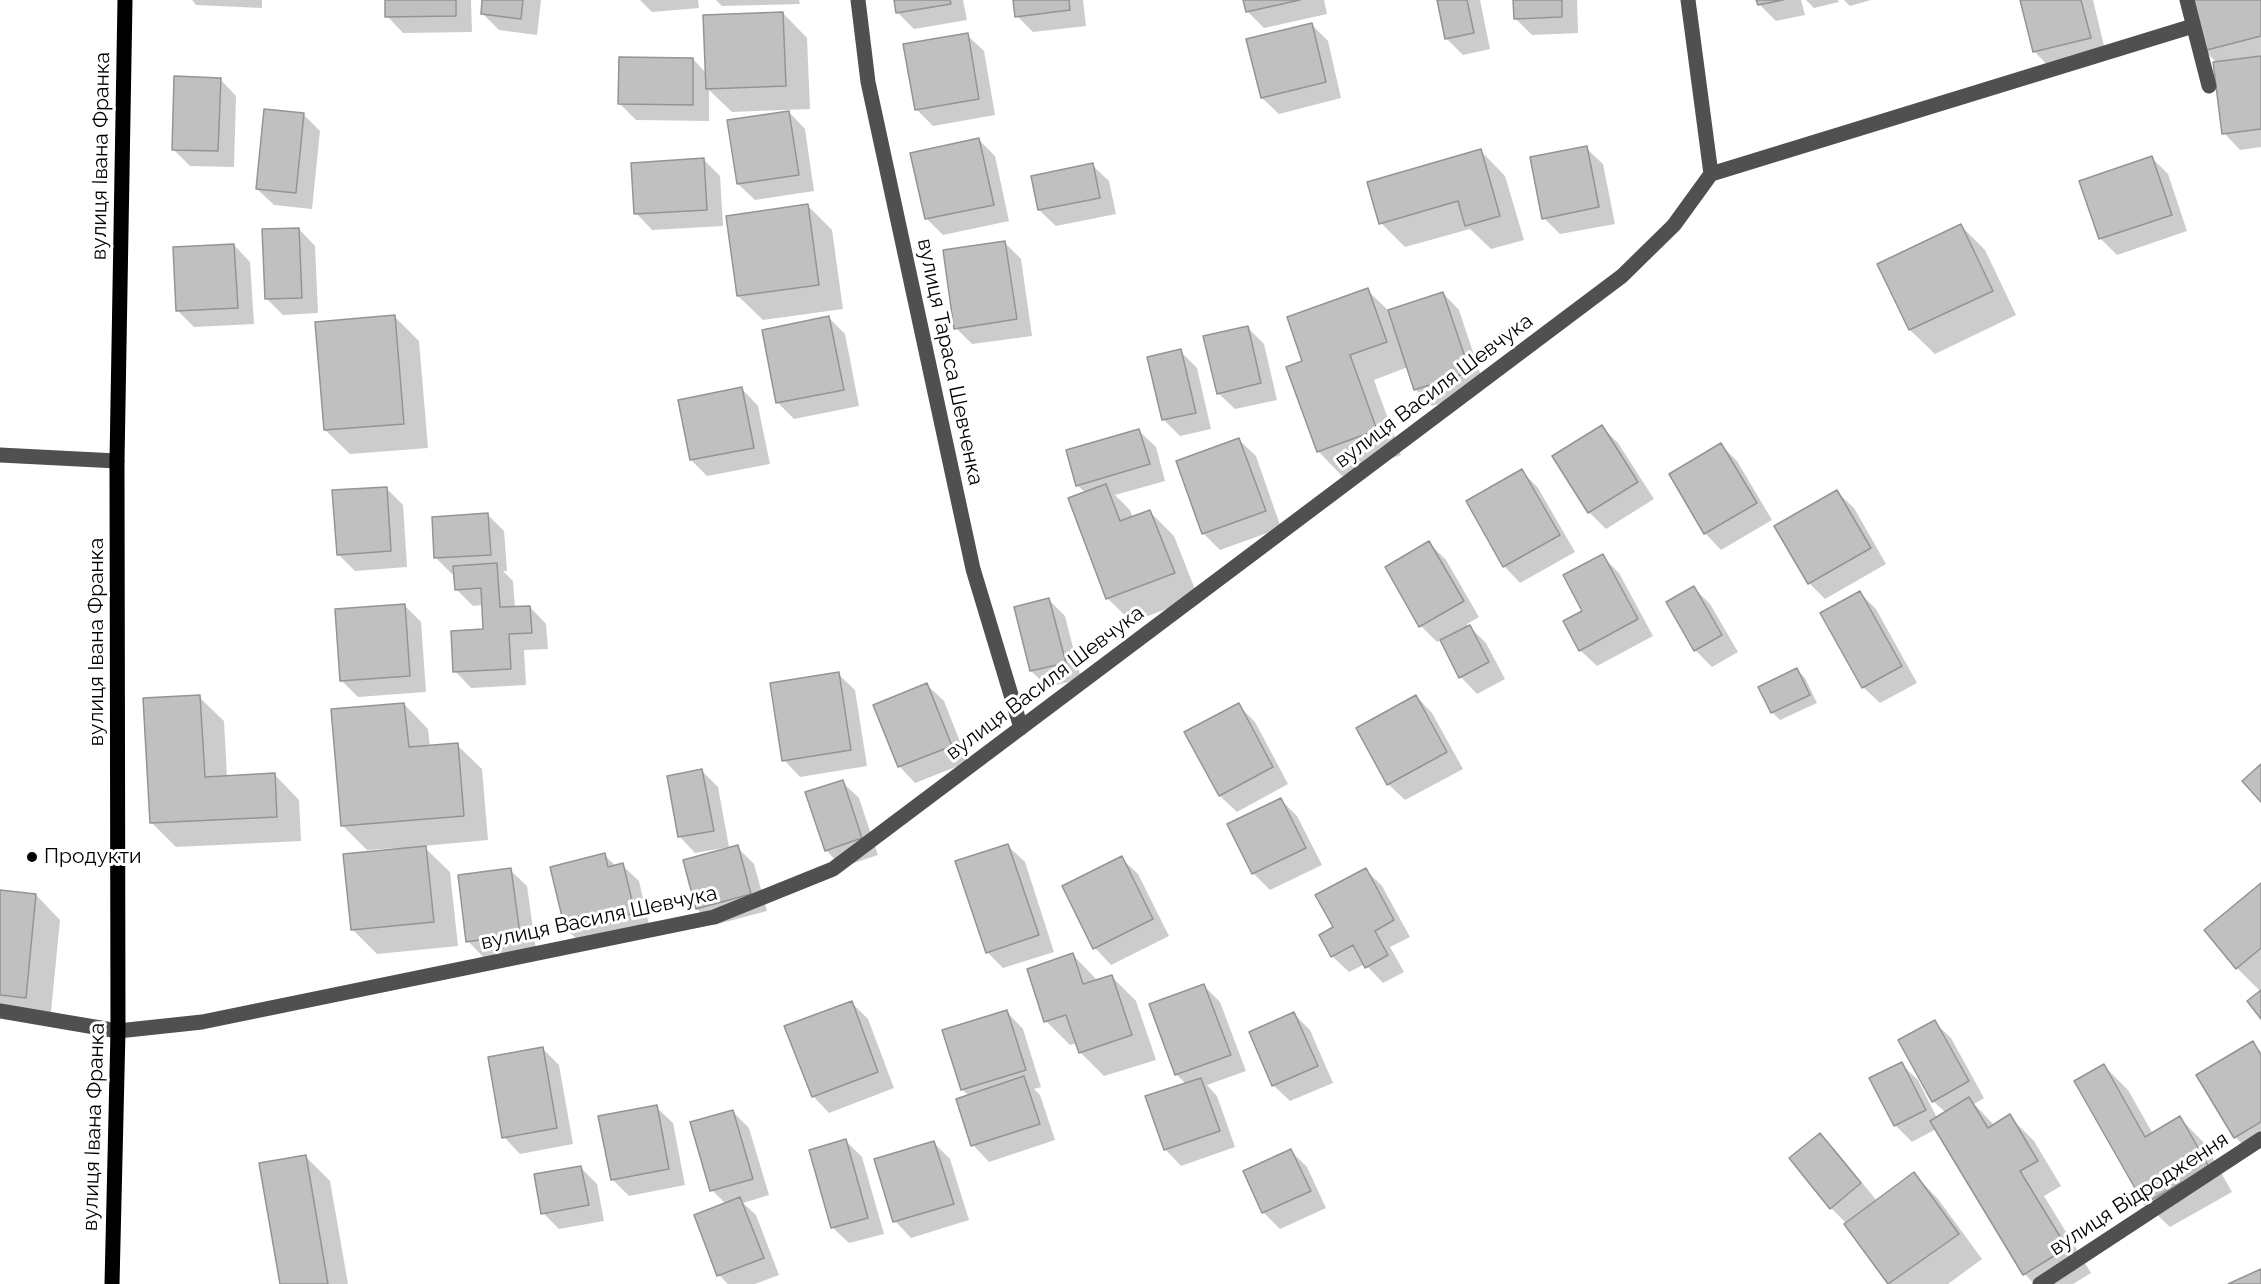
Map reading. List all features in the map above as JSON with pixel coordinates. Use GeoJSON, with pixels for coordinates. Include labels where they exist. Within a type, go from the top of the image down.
{"type":"FeatureCollection","features":[{"type":"Feature","properties":{"kind":"main road","name":"вулиця Івана Франка"},"geometry":{"type":"LineString","coordinates":[[112,1284],[118,1031],[117,461],[125,0]]}},
{"type":"Feature","properties":{"kind":"street","name":"вулиця Тараса Шевченка"},"geometry":{"type":"LineString","coordinates":[[858,0],[868,82],[973,569],[1021,728]]}},
{"type":"Feature","properties":{"kind":"street"},"geometry":{"type":"LineString","coordinates":[[1688,0],[1711,174],[2193,26]]}},
{"type":"Feature","properties":{"kind":"street"},"geometry":{"type":"LineString","coordinates":[[2187,0],[2209,86]]}},
{"type":"Feature","properties":{"kind":"street","name":"вулиця Василя Шевчука"},"geometry":{"type":"LineString","coordinates":[[0,1011],[118,1031],[202,1022],[714,917],[833,869],[1622,276],[1674,225],[1711,174]]}},
{"type":"Feature","properties":{"kind":"street"},"geometry":{"type":"LineString","coordinates":[[0,455],[117,461]]}},
{"type":"Feature","properties":{"kind":"street","name":"вулиця Відродження"},"geometry":{"type":"LineString","coordinates":[[2040,1284],[2261,1139]]}},
{"type":"Feature","properties":{"kind":"building"},"geometry":{"type":"Polygon","coordinates":[[[385,0],[456,0],[456,16],[385,17],[385,0]]]}},
{"type":"Feature","properties":{"kind":"building"},"geometry":{"type":"Polygon","coordinates":[[[482,0],[523,0],[521,19],[481,14],[482,0]]]}},
{"type":"Feature","properties":{"kind":"building"},"geometry":{"type":"Polygon","coordinates":[[[894,0],[950,0],[951,4],[896,13],[894,0]]]}},
{"type":"Feature","properties":{"kind":"building"},"geometry":{"type":"Polygon","coordinates":[[[1013,0],[1069,0],[1070,10],[1015,17],[1013,0]]]}},
{"type":"Feature","properties":{"kind":"building"},"geometry":{"type":"Polygon","coordinates":[[[1243,0],[1300,0],[1246,12],[1243,0]]]}},
{"type":"Feature","properties":{"kind":"building"},"geometry":{"type":"Polygon","coordinates":[[[1437,0],[1467,0],[1474,33],[1445,39],[1437,0]]]}},
{"type":"Feature","properties":{"kind":"building"},"geometry":{"type":"Polygon","coordinates":[[[1513,0],[1562,0],[1562,17],[1514,19],[1513,0]]]}},
{"type":"Feature","properties":{"kind":"building"},"geometry":{"type":"Polygon","coordinates":[[[1756,0],[1783,0],[1758,5],[1756,0]]]}},
{"type":"Feature","properties":{"kind":"building"},"geometry":{"type":"Polygon","coordinates":[[[2020,0],[2081,0],[2091,38],[2033,52],[2020,0]]]}},
{"type":"Feature","properties":{"kind":"building"},"geometry":{"type":"Polygon","coordinates":[[[2190,0],[2261,0],[2261,36],[2203,51],[2190,0]]]}},
{"type":"Feature","properties":{"kind":"building"},"geometry":{"type":"Polygon","coordinates":[[[783,12],[786,86],[706,89],[703,15],[783,12]]]}},
{"type":"Feature","properties":{"kind":"building"},"geometry":{"type":"Polygon","coordinates":[[[1312,23],[1326,82],[1261,98],[1246,39],[1312,23]]]}},
{"type":"Feature","properties":{"kind":"building"},"geometry":{"type":"Polygon","coordinates":[[[968,33],[979,99],[915,110],[903,44],[968,33]]]}},
{"type":"Feature","properties":{"kind":"building"},"geometry":{"type":"Polygon","coordinates":[[[2261,56],[2261,129],[2222,134],[2213,62],[2261,56]]]}},
{"type":"Feature","properties":{"kind":"building"},"geometry":{"type":"Polygon","coordinates":[[[619,57],[693,58],[693,105],[618,104],[619,57]]]}},
{"type":"Feature","properties":{"kind":"building"},"geometry":{"type":"Polygon","coordinates":[[[174,76],[221,78],[218,151],[172,150],[174,76]]]}},
{"type":"Feature","properties":{"kind":"building"},"geometry":{"type":"Polygon","coordinates":[[[264,109],[304,113],[296,193],[256,189],[264,109]]]}},
{"type":"Feature","properties":{"kind":"building"},"geometry":{"type":"Polygon","coordinates":[[[789,111],[799,175],[737,184],[727,120],[789,111]]]}},
{"type":"Feature","properties":{"kind":"building"},"geometry":{"type":"Polygon","coordinates":[[[979,138],[994,205],[925,219],[910,153],[979,138]]]}},
{"type":"Feature","properties":{"kind":"building"},"geometry":{"type":"Polygon","coordinates":[[[1587,146],[1599,207],[1542,219],[1530,157],[1587,146]]]}},
{"type":"Feature","properties":{"kind":"building"},"geometry":{"type":"Polygon","coordinates":[[[1481,149],[1500,216],[1465,226],[1458,201],[1379,224],[1367,182],[1481,149]]]}},
{"type":"Feature","properties":{"kind":"building"},"geometry":{"type":"Polygon","coordinates":[[[2152,156],[2172,215],[2099,239],[2079,181],[2152,156]]]}},
{"type":"Feature","properties":{"kind":"building"},"geometry":{"type":"Polygon","coordinates":[[[704,158],[707,210],[634,214],[631,163],[704,158]]]}},
{"type":"Feature","properties":{"kind":"building"},"geometry":{"type":"Polygon","coordinates":[[[1093,163],[1100,198],[1038,210],[1031,176],[1093,163]]]}},
{"type":"Feature","properties":{"kind":"building"},"geometry":{"type":"Polygon","coordinates":[[[808,204],[819,285],[737,296],[726,216],[808,204]]]}},
{"type":"Feature","properties":{"kind":"building"},"geometry":{"type":"Polygon","coordinates":[[[1961,224],[1993,291],[1909,330],[1877,264],[1961,224]]]}},
{"type":"Feature","properties":{"kind":"building"},"geometry":{"type":"Polygon","coordinates":[[[299,228],[302,298],[265,299],[262,229],[299,228]]]}},
{"type":"Feature","properties":{"kind":"building"},"geometry":{"type":"Polygon","coordinates":[[[1005,241],[1017,319],[954,329],[943,250],[1005,241]]]}},
{"type":"Feature","properties":{"kind":"building"},"geometry":{"type":"Polygon","coordinates":[[[234,244],[238,308],[176,311],[173,247],[234,244]]]}},
{"type":"Feature","properties":{"kind":"building"},"geometry":{"type":"Polygon","coordinates":[[[1368,288],[1387,342],[1350,355],[1377,430],[1317,452],[1286,367],[1302,361],[1287,317],[1368,288]]]}},
{"type":"Feature","properties":{"kind":"building"},"geometry":{"type":"Polygon","coordinates":[[[1443,292],[1470,372],[1414,390],[1388,310],[1443,292]]]}},
{"type":"Feature","properties":{"kind":"building"},"geometry":{"type":"Polygon","coordinates":[[[395,315],[404,424],[324,430],[315,322],[395,315]]]}},
{"type":"Feature","properties":{"kind":"building"},"geometry":{"type":"Polygon","coordinates":[[[829,316],[844,390],[776,403],[762,330],[829,316]]]}},
{"type":"Feature","properties":{"kind":"building"},"geometry":{"type":"Polygon","coordinates":[[[1248,326],[1261,383],[1217,394],[1203,336],[1248,326]]]}},
{"type":"Feature","properties":{"kind":"building"},"geometry":{"type":"Polygon","coordinates":[[[1181,349],[1196,413],[1162,420],[1147,357],[1181,349]]]}},
{"type":"Feature","properties":{"kind":"building"},"geometry":{"type":"Polygon","coordinates":[[[742,387],[754,448],[690,460],[678,400],[742,387]]]}},
{"type":"Feature","properties":{"kind":"building"},"geometry":{"type":"Polygon","coordinates":[[[1602,425],[1638,482],[1588,513],[1552,456],[1602,425]]]}},
{"type":"Feature","properties":{"kind":"building"},"geometry":{"type":"Polygon","coordinates":[[[1139,429],[1150,464],[1076,486],[1066,450],[1139,429]]]}},
{"type":"Feature","properties":{"kind":"building"},"geometry":{"type":"Polygon","coordinates":[[[1239,438],[1266,511],[1202,534],[1176,461],[1239,438]]]}},
{"type":"Feature","properties":{"kind":"building"},"geometry":{"type":"Polygon","coordinates":[[[1721,443],[1757,503],[1704,534],[1669,474],[1721,443]]]}},
{"type":"Feature","properties":{"kind":"building"},"geometry":{"type":"Polygon","coordinates":[[[1522,469],[1560,535],[1503,567],[1466,501],[1522,469]]]}},
{"type":"Feature","properties":{"kind":"building"},"geometry":{"type":"Polygon","coordinates":[[[1106,484],[1120,521],[1150,510],[1175,573],[1106,599],[1068,498],[1106,484]]]}},
{"type":"Feature","properties":{"kind":"building"},"geometry":{"type":"Polygon","coordinates":[[[387,487],[391,551],[337,555],[332,490],[387,487]]]}},
{"type":"Feature","properties":{"kind":"building"},"geometry":{"type":"Polygon","coordinates":[[[1837,490],[1871,548],[1808,584],[1774,526],[1837,490]]]}},
{"type":"Feature","properties":{"kind":"building"},"geometry":{"type":"Polygon","coordinates":[[[488,513],[491,555],[434,558],[432,517],[488,513]]]}},
{"type":"Feature","properties":{"kind":"building"},"geometry":{"type":"Polygon","coordinates":[[[1429,541],[1464,601],[1419,627],[1385,567],[1429,541]]]}},
{"type":"Feature","properties":{"kind":"building"},"geometry":{"type":"Polygon","coordinates":[[[1603,554],[1638,619],[1579,651],[1563,621],[1582,611],[1563,575],[1603,554]]]}},
{"type":"Feature","properties":{"kind":"building"},"geometry":{"type":"Polygon","coordinates":[[[497,563],[500,607],[530,606],[532,633],[509,634],[511,669],[453,672],[451,631],[483,629],[481,588],[455,590],[453,566],[497,563]]]}},
{"type":"Feature","properties":{"kind":"building"},"geometry":{"type":"Polygon","coordinates":[[[1694,586],[1722,635],[1694,651],[1666,602],[1694,586]]]}},
{"type":"Feature","properties":{"kind":"building"},"geometry":{"type":"Polygon","coordinates":[[[1860,591],[1902,666],[1862,688],[1820,613],[1860,591]]]}},
{"type":"Feature","properties":{"kind":"building"},"geometry":{"type":"Polygon","coordinates":[[[1049,598],[1066,663],[1030,671],[1014,607],[1049,598]]]}},
{"type":"Feature","properties":{"kind":"building"},"geometry":{"type":"Polygon","coordinates":[[[405,604],[410,676],[340,681],[335,609],[405,604]]]}},
{"type":"Feature","properties":{"kind":"building"},"geometry":{"type":"Polygon","coordinates":[[[1470,625],[1489,662],[1459,678],[1440,640],[1470,625]]]}},
{"type":"Feature","properties":{"kind":"building"},"geometry":{"type":"Polygon","coordinates":[[[1797,668],[1810,695],[1771,713],[1758,687],[1797,668]]]}},
{"type":"Feature","properties":{"kind":"building"},"geometry":{"type":"Polygon","coordinates":[[[839,672],[851,750],[782,761],[770,683],[839,672]]]}},
{"type":"Feature","properties":{"kind":"building"},"geometry":{"type":"Polygon","coordinates":[[[927,683],[952,746],[898,767],[873,705],[927,683]]]}},
{"type":"Feature","properties":{"kind":"building"},"geometry":{"type":"Polygon","coordinates":[[[200,695],[205,777],[275,773],[277,817],[150,823],[143,698],[200,695]]]}},
{"type":"Feature","properties":{"kind":"building"},"geometry":{"type":"Polygon","coordinates":[[[1416,695],[1447,752],[1387,785],[1356,728],[1416,695]]]}},
{"type":"Feature","properties":{"kind":"building"},"geometry":{"type":"Polygon","coordinates":[[[404,703],[409,747],[458,743],[464,816],[341,826],[331,709],[404,703]]]}},
{"type":"Feature","properties":{"kind":"building"},"geometry":{"type":"Polygon","coordinates":[[[1239,703],[1273,767],[1219,796],[1184,732],[1239,703]]]}},
{"type":"Feature","properties":{"kind":"building"},"geometry":{"type":"Polygon","coordinates":[[[2261,764],[2261,802],[2242,781],[2261,764]]]}},
{"type":"Feature","properties":{"kind":"building"},"geometry":{"type":"Polygon","coordinates":[[[702,769],[714,831],[678,837],[667,776],[702,769]]]}},
{"type":"Feature","properties":{"kind":"building"},"geometry":{"type":"Polygon","coordinates":[[[843,780],[862,838],[825,851],[805,792],[843,780]]]}},
{"type":"Feature","properties":{"kind":"building"},"geometry":{"type":"Polygon","coordinates":[[[1281,798],[1306,848],[1252,874],[1227,824],[1281,798]]]}},
{"type":"Feature","properties":{"kind":"building"},"geometry":{"type":"Polygon","coordinates":[[[1008,844],[1039,935],[986,953],[955,861],[1008,844]]]}},
{"type":"Feature","properties":{"kind":"building"},"geometry":{"type":"Polygon","coordinates":[[[738,845],[751,894],[696,909],[683,860],[738,845]]]}},
{"type":"Feature","properties":{"kind":"building"},"geometry":{"type":"Polygon","coordinates":[[[426,846],[434,922],[351,930],[343,854],[426,846]]]}},
{"type":"Feature","properties":{"kind":"building"},"geometry":{"type":"Polygon","coordinates":[[[605,853],[608,867],[623,863],[635,913],[565,929],[550,867],[605,853]]]}},
{"type":"Feature","properties":{"kind":"building"},"geometry":{"type":"Polygon","coordinates":[[[1122,856],[1153,919],[1093,949],[1062,886],[1122,856]]]}},
{"type":"Feature","properties":{"kind":"building"},"geometry":{"type":"Polygon","coordinates":[[[511,868],[520,934],[466,942],[458,875],[511,868]]]}},
{"type":"Feature","properties":{"kind":"building"},"geometry":{"type":"Polygon","coordinates":[[[1366,868],[1394,920],[1375,931],[1388,955],[1365,968],[1353,945],[1331,957],[1319,935],[1333,927],[1315,895],[1366,868]]]}},
{"type":"Feature","properties":{"kind":"building"},"geometry":{"type":"Polygon","coordinates":[[[2261,883],[2261,948],[2236,969],[2204,930],[2261,883]]]}},
{"type":"Feature","properties":{"kind":"building"},"geometry":{"type":"Polygon","coordinates":[[[0,890],[36,894],[26,998],[0,995],[0,890]]]}},
{"type":"Feature","properties":{"kind":"building"},"geometry":{"type":"Polygon","coordinates":[[[1073,953],[1083,984],[1112,975],[1132,1035],[1079,1053],[1066,1015],[1044,1022],[1027,969],[1073,953]]]}},
{"type":"Feature","properties":{"kind":"building"},"geometry":{"type":"Polygon","coordinates":[[[1204,984],[1231,1055],[1175,1075],[1149,1004],[1204,984]]]}},
{"type":"Feature","properties":{"kind":"building"},"geometry":{"type":"Polygon","coordinates":[[[2261,990],[2261,1019],[2247,1001],[2261,990]]]}},
{"type":"Feature","properties":{"kind":"building"},"geometry":{"type":"Polygon","coordinates":[[[852,1001],[878,1072],[812,1097],[784,1026],[852,1001]]]}},
{"type":"Feature","properties":{"kind":"building"},"geometry":{"type":"Polygon","coordinates":[[[1007,1010],[1026,1070],[961,1090],[942,1030],[1007,1010]]]}},
{"type":"Feature","properties":{"kind":"building"},"geometry":{"type":"Polygon","coordinates":[[[1294,1012],[1318,1066],[1272,1086],[1249,1032],[1294,1012]]]}},
{"type":"Feature","properties":{"kind":"building"},"geometry":{"type":"Polygon","coordinates":[[[1935,1020],[1969,1081],[1932,1102],[1898,1040],[1935,1020]]]}},
{"type":"Feature","properties":{"kind":"building"},"geometry":{"type":"Polygon","coordinates":[[[2253,1041],[2261,1055],[2261,1122],[2234,1138],[2196,1075],[2253,1041]]]}},
{"type":"Feature","properties":{"kind":"building"},"geometry":{"type":"Polygon","coordinates":[[[543,1047],[557,1128],[502,1138],[488,1057],[543,1047]]]}},
{"type":"Feature","properties":{"kind":"building"},"geometry":{"type":"Polygon","coordinates":[[[1902,1062],[1926,1110],[1894,1126],[1869,1078],[1902,1062]]]}},
{"type":"Feature","properties":{"kind":"building"},"geometry":{"type":"Polygon","coordinates":[[[2104,1064],[2145,1137],[2180,1116],[2209,1167],[2144,1204],[2074,1081],[2104,1064]]]}},
{"type":"Feature","properties":{"kind":"building"},"geometry":{"type":"Polygon","coordinates":[[[1024,1076],[1040,1124],[971,1146],[956,1099],[1024,1076]]]}},
{"type":"Feature","properties":{"kind":"building"},"geometry":{"type":"Polygon","coordinates":[[[1201,1078],[1220,1131],[1164,1150],[1145,1096],[1201,1078]]]}},
{"type":"Feature","properties":{"kind":"building"},"geometry":{"type":"Polygon","coordinates":[[[1969,1097],[1988,1128],[2010,1114],[2038,1161],[2020,1171],[2067,1248],[2023,1275],[1930,1121],[1969,1097]]]}},
{"type":"Feature","properties":{"kind":"building"},"geometry":{"type":"Polygon","coordinates":[[[657,1105],[669,1169],[611,1180],[598,1116],[657,1105]]]}},
{"type":"Feature","properties":{"kind":"building"},"geometry":{"type":"Polygon","coordinates":[[[733,1110],[753,1179],[710,1191],[690,1122],[733,1110]]]}},
{"type":"Feature","properties":{"kind":"building"},"geometry":{"type":"Polygon","coordinates":[[[1820,1133],[1861,1183],[1830,1209],[1789,1158],[1820,1133]]]}},
{"type":"Feature","properties":{"kind":"building"},"geometry":{"type":"Polygon","coordinates":[[[846,1139],[868,1218],[831,1228],[809,1150],[846,1139]]]}},
{"type":"Feature","properties":{"kind":"building"},"geometry":{"type":"Polygon","coordinates":[[[934,1141],[954,1204],[893,1222],[874,1159],[934,1141]]]}},
{"type":"Feature","properties":{"kind":"building"},"geometry":{"type":"Polygon","coordinates":[[[1291,1149],[1311,1191],[1262,1213],[1243,1171],[1291,1149]]]}},
{"type":"Feature","properties":{"kind":"building"},"geometry":{"type":"Polygon","coordinates":[[[306,1155],[328,1284],[280,1284],[259,1163],[306,1155]]]}},
{"type":"Feature","properties":{"kind":"building"},"geometry":{"type":"Polygon","coordinates":[[[581,1166],[589,1205],[541,1214],[534,1174],[581,1166]]]}},
{"type":"Feature","properties":{"kind":"building"},"geometry":{"type":"Polygon","coordinates":[[[1914,1172],[1959,1234],[1888,1284],[1844,1224],[1914,1172]]]}},
{"type":"Feature","properties":{"kind":"building"},"geometry":{"type":"Polygon","coordinates":[[[740,1197],[764,1258],[717,1276],[694,1215],[740,1197]]]}},
{"type":"Feature","properties":{"kind":"building"},"geometry":{"type":"Polygon","coordinates":[[[2261,1269],[2261,1284],[2228,1284],[2261,1269]]]}},
{"type":"Feature","properties":{"kind":"place","name":"Продукти"},"geometry":{"type":"Point","coordinates":[32,857]}}]}
